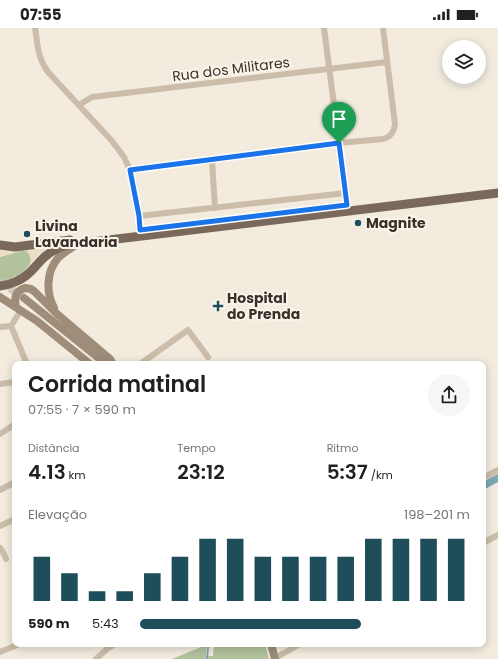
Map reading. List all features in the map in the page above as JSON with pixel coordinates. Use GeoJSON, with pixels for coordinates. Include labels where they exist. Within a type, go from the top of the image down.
{"type":"FeatureCollection","features":[{"type":"Feature","properties":{"kind":"main road"},"geometry":{"type":"LineString","coordinates":[[0,245],[15,247],[34,245],[140,230],[498,187]]}},
{"type":"Feature","properties":{"kind":"main road"},"geometry":{"type":"LineString","coordinates":[[0,286],[11,284],[28,274],[54,250],[67,245],[498,193]]}},
{"type":"Feature","properties":{"kind":"main road"},"geometry":{"type":"LineString","coordinates":[[57,314],[49,295],[48,288],[50,274],[58,259],[78,243]]}},
{"type":"Feature","properties":{"kind":"main road"},"geometry":{"type":"LineString","coordinates":[[102,361],[14,299],[16,294],[22,289],[28,288],[35,292],[57,314],[111,361]]}},
{"type":"Feature","properties":{"kind":"main road"},"geometry":{"type":"LineString","coordinates":[[0,297],[21,304],[95,361]]}},
{"type":"Feature","properties":{"kind":"main road"},"geometry":{"type":"LineString","coordinates":[[21,304],[37,321],[86,361]]}},
{"type":"Feature","properties":{"kind":"main road"},"geometry":{"type":"LineString","coordinates":[[272,647],[275,658]]}},
{"type":"Feature","properties":{"kind":"street"},"geometry":{"type":"LineString","coordinates":[[35,28],[40,59],[43,65],[112,141],[124,157],[130,170],[139,216],[140,230]]}},
{"type":"Feature","properties":{"kind":"street"},"geometry":{"type":"LineString","coordinates":[[324,28],[347,205]]}},
{"type":"Feature","properties":{"kind":"street"},"geometry":{"type":"LineString","coordinates":[[130,170],[386,138],[393,132],[395,124],[383,28]]}},
{"type":"Feature","properties":{"kind":"street","name":"Rua dos Militares"},"geometry":{"type":"LineString","coordinates":[[79,105],[92,97],[387,62]]}},
{"type":"Feature","properties":{"kind":"street"},"geometry":{"type":"LineString","coordinates":[[212,160],[215,208]]}},
{"type":"Feature","properties":{"kind":"street"},"geometry":{"type":"LineString","coordinates":[[139,216],[346,193]]}},
{"type":"Feature","properties":{"kind":"street"},"geometry":{"type":"LineString","coordinates":[[0,241],[34,245]]}},
{"type":"Feature","properties":{"kind":"street"},"geometry":{"type":"LineString","coordinates":[[21,304],[11,326],[26,361]]}},
{"type":"Feature","properties":{"kind":"street"},"geometry":{"type":"LineString","coordinates":[[0,327],[11,326]]}},
{"type":"Feature","properties":{"kind":"street"},"geometry":{"type":"LineString","coordinates":[[144,361],[188,330],[208,357]]}},
{"type":"Feature","properties":{"kind":"street"},"geometry":{"type":"LineString","coordinates":[[0,384],[12,382]]}},
{"type":"Feature","properties":{"kind":"street"},"geometry":{"type":"LineString","coordinates":[[0,434],[12,426]]}},
{"type":"Feature","properties":{"kind":"street"},"geometry":{"type":"LineString","coordinates":[[486,476],[498,470]]}},
{"type":"Feature","properties":{"kind":"street"},"geometry":{"type":"LineString","coordinates":[[0,490],[12,484]]}},
{"type":"Feature","properties":{"kind":"street"},"geometry":{"type":"LineString","coordinates":[[0,526],[12,520]]}},
{"type":"Feature","properties":{"kind":"street"},"geometry":{"type":"LineString","coordinates":[[486,541],[498,535]]}},
{"type":"Feature","properties":{"kind":"street"},"geometry":{"type":"LineString","coordinates":[[0,548],[6,559]]}},
{"type":"Feature","properties":{"kind":"street"},"geometry":{"type":"LineString","coordinates":[[0,652],[12,647]]}},
{"type":"Feature","properties":{"kind":"street"},"geometry":{"type":"LineString","coordinates":[[96,659],[110,647]]}},
{"type":"Feature","properties":{"kind":"street"},"geometry":{"type":"LineString","coordinates":[[275,658],[295,647]]}},
{"type":"Feature","properties":{"kind":"green space"},"geometry":{"type":"Polygon","coordinates":[[[21,251],[27,251],[31,260],[30,264],[24,272],[19,275],[0,282],[0,257],[21,251]]]}},
{"type":"Feature","properties":{"kind":"green space"},"geometry":{"type":"Polygon","coordinates":[[[201,647],[206,647],[206,656],[213,656],[214,647],[266,647],[269,659],[172,659],[201,647]]]}},
{"type":"Feature","properties":{"kind":"shaded area"},"geometry":{"type":"Polygon","coordinates":[[[53,244],[37,256],[23,275],[10,280],[19,275],[29,266],[31,260],[30,256],[27,251],[21,251],[0,257],[0,249],[53,244]]]}},
{"type":"Feature","properties":{"kind":"water"},"geometry":{"type":"Polygon","coordinates":[[[498,474],[498,482],[486,488],[486,480],[498,474]]]}},
{"type":"Feature","properties":{"kind":"waterway"},"geometry":{"type":"LineString","coordinates":[[207,659],[208,647]]}},
{"type":"Feature","properties":{"kind":"tunnel"},"geometry":{"type":"LineString","coordinates":[[0,281],[22,297]]}},
{"type":"Feature","properties":{"kind":"place","name":"Magnite"},"geometry":{"type":"Point","coordinates":[358,223]}},
{"type":"Feature","properties":{"kind":"place","name":"Livina Lavandaria"},"geometry":{"type":"Point","coordinates":[27,234]}},
{"type":"Feature","properties":{"kind":"place","name":"Hospital do Prenda"},"geometry":{"type":"Point","coordinates":[218,306]}},
{"type":"Feature","properties":{"kind":"route"},"geometry":{"type":"LineString","coordinates":[[339,143],[347,205],[140,230],[134,183],[130,170],[339,143]]}}]}
